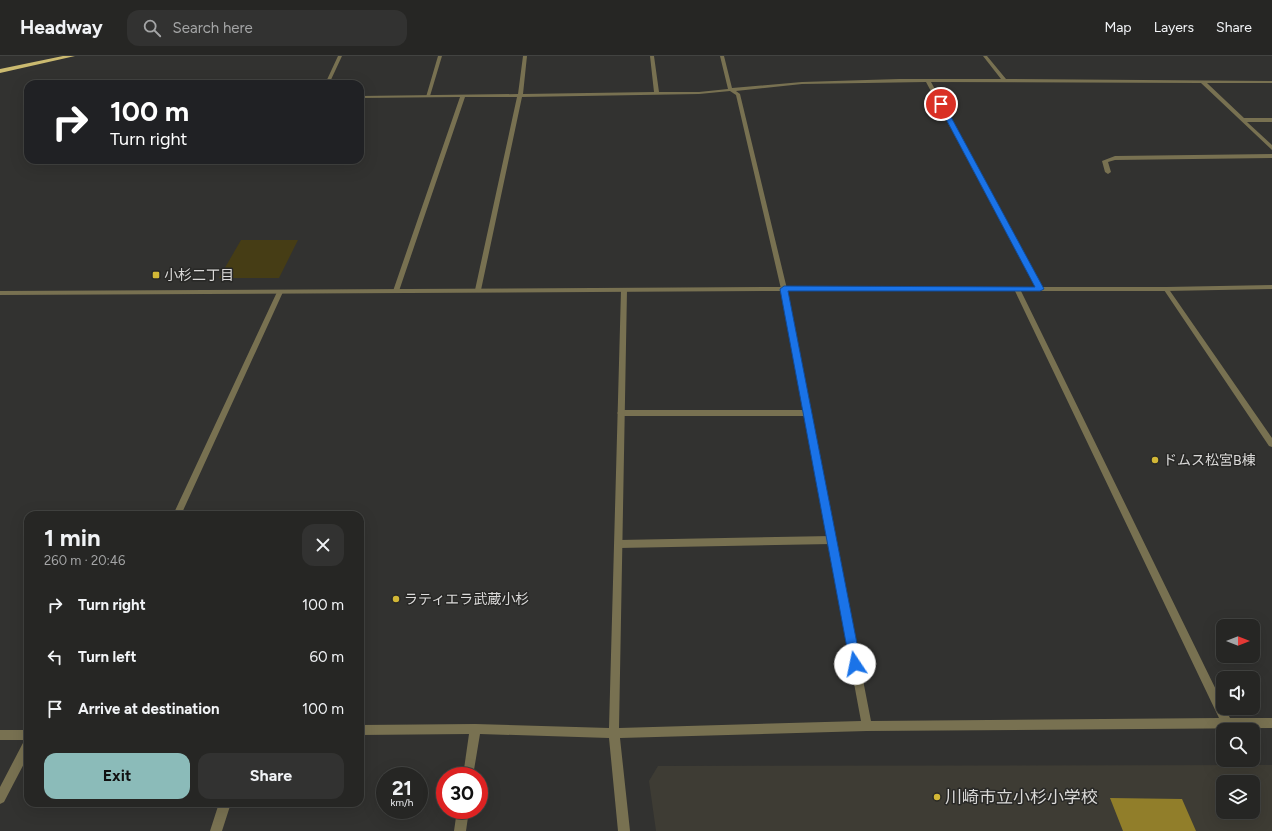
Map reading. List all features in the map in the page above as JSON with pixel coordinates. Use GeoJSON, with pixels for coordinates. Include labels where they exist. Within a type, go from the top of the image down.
{"type":"FeatureCollection","features":[{"type":"Feature","properties":{"kind":"highway"},"geometry":{"type":"LineString","coordinates":[[0,71],[72,56]]}},
{"type":"Feature","properties":{"kind":"street"},"geometry":{"type":"LineString","coordinates":[[329,80],[340,56]]}},
{"type":"Feature","properties":{"kind":"street"},"geometry":{"type":"LineString","coordinates":[[428,96],[440,56]]}},
{"type":"Feature","properties":{"kind":"street"},"geometry":{"type":"LineString","coordinates":[[478,290],[520,95],[524,56]]}},
{"type":"Feature","properties":{"kind":"street"},"geometry":{"type":"LineString","coordinates":[[652,56],[656,94]]}},
{"type":"Feature","properties":{"kind":"street"},"geometry":{"type":"LineString","coordinates":[[722,56],[730,89],[738,94],[784,289],[867,726]]}},
{"type":"Feature","properties":{"kind":"street"},"geometry":{"type":"LineString","coordinates":[[985,56],[1004,80]]}},
{"type":"Feature","properties":{"kind":"street"},"geometry":{"type":"LineString","coordinates":[[364,97],[699,93],[802,82],[928,80],[1272,82]]}},
{"type":"Feature","properties":{"kind":"street"},"geometry":{"type":"LineString","coordinates":[[928,80],[1040,289]]}},
{"type":"Feature","properties":{"kind":"street"},"geometry":{"type":"LineString","coordinates":[[1202,81],[1272,148]]}},
{"type":"Feature","properties":{"kind":"street"},"geometry":{"type":"LineString","coordinates":[[396,291],[463,96]]}},
{"type":"Feature","properties":{"kind":"street"},"geometry":{"type":"LineString","coordinates":[[1243,120],[1272,120]]}},
{"type":"Feature","properties":{"kind":"street"},"geometry":{"type":"LineString","coordinates":[[1108,172],[1106,161],[1115,158],[1272,156]]}},
{"type":"Feature","properties":{"kind":"street"},"geometry":{"type":"LineString","coordinates":[[0,293],[478,290],[1166,289],[1272,287]]}},
{"type":"Feature","properties":{"kind":"street"},"geometry":{"type":"LineString","coordinates":[[1017,289],[1227,723]]}},
{"type":"Feature","properties":{"kind":"street"},"geometry":{"type":"LineString","coordinates":[[1166,289],[1272,444]]}},
{"type":"Feature","properties":{"kind":"street"},"geometry":{"type":"LineString","coordinates":[[624,290],[614,733],[624,831]]}},
{"type":"Feature","properties":{"kind":"street"},"geometry":{"type":"LineString","coordinates":[[179,511],[280,292]]}},
{"type":"Feature","properties":{"kind":"street"},"geometry":{"type":"LineString","coordinates":[[622,413],[807,413]]}},
{"type":"Feature","properties":{"kind":"street"},"geometry":{"type":"LineString","coordinates":[[619,544],[832,540]]}},
{"type":"Feature","properties":{"kind":"street"},"geometry":{"type":"LineString","coordinates":[[364,730],[475,729],[614,733],[867,726],[1216,723]]}},
{"type":"Feature","properties":{"kind":"street"},"geometry":{"type":"LineString","coordinates":[[1260,723],[1272,723]]}},
{"type":"Feature","properties":{"kind":"street"},"geometry":{"type":"LineString","coordinates":[[469,767],[475,729]]}},
{"type":"Feature","properties":{"kind":"street"},"geometry":{"type":"LineString","coordinates":[[0,735],[24,735]]}},
{"type":"Feature","properties":{"kind":"street"},"geometry":{"type":"LineString","coordinates":[[0,798],[24,753]]}},
{"type":"Feature","properties":{"kind":"street"},"geometry":{"type":"LineString","coordinates":[[216,831],[224,807]]}},
{"type":"Feature","properties":{"kind":"street"},"geometry":{"type":"LineString","coordinates":[[460,831],[462,819]]}},
{"type":"Feature","properties":{"kind":"shaded area"},"geometry":{"type":"Polygon","coordinates":[[[241,240],[298,240],[279,278],[219,278],[241,240]]]}},
{"type":"Feature","properties":{"kind":"shaded area","name":"川崎市立小杉小学校"},"geometry":{"type":"Polygon","coordinates":[[[1216,765],[1216,767],[1260,767],[1260,765],[1272,765],[1272,831],[656,831],[649,781],[658,766],[1216,765]]]}},
{"type":"Feature","properties":{"kind":"shaded area"},"geometry":{"type":"Polygon","coordinates":[[[1110,798],[1182,799],[1196,831],[1123,831],[1110,798]]]}},
{"type":"Feature","properties":{"kind":"place","name":"小杉二丁目"},"geometry":{"type":"Point","coordinates":[156,275]}},
{"type":"Feature","properties":{"kind":"place","name":"ドムス松宮B棟"},"geometry":{"type":"Point","coordinates":[1155,460]}},
{"type":"Feature","properties":{"kind":"place","name":"ラティエラ武蔵小杉"},"geometry":{"type":"Point","coordinates":[396,599]}},
{"type":"Feature","properties":{"kind":"place","name":"川崎市立小杉小学校"},"geometry":{"type":"Point","coordinates":[937,797]}},
{"type":"Feature","properties":{"kind":"route"},"geometry":{"type":"LineString","coordinates":[[855,664],[784,289],[1040,289],[941,104]]}}]}
